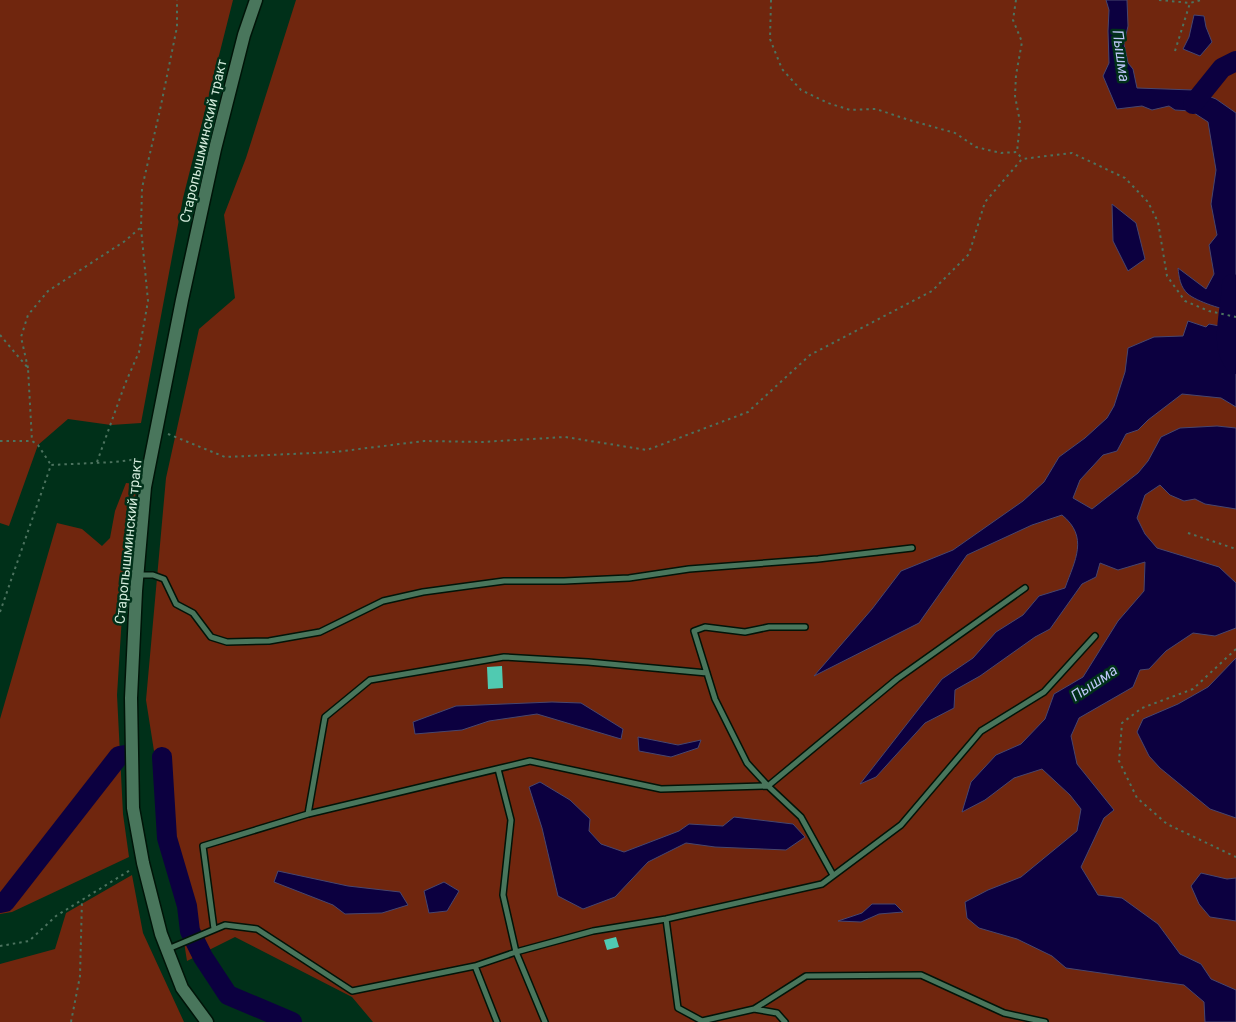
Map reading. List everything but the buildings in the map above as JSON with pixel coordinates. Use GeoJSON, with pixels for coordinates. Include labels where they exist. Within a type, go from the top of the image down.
{"type":"FeatureCollection","features":[{"type":"Feature","properties":{"kind":"street","name":"Старопышминский тракт"},"geometry":{"type":"LineString","coordinates":[[207,1022],[182,988],[161,934],[143,863],[134,808],[131,698],[137,575],[150,457],[158,429],[182,300],[215,148],[244,35],[256,0]]}},
{"type":"Feature","properties":{"kind":"lane"},"geometry":{"type":"LineString","coordinates":[[137,575],[153,575],[164,578],[176,604],[193,613],[211,637],[227,642],[268,640],[320,632],[383,600],[423,592],[504,581],[629,578],[689,569],[818,559],[912,548]]}},
{"type":"Feature","properties":{"kind":"lane"},"geometry":{"type":"LineString","coordinates":[[214,929],[203,846],[308,814],[530,761],[661,789],[768,786],[897,679],[1025,588]]}},
{"type":"Feature","properties":{"kind":"lane"},"geometry":{"type":"LineString","coordinates":[[805,627],[769,628],[745,632],[705,627],[694,631],[715,699],[747,763],[800,817],[833,875]]}},
{"type":"Feature","properties":{"kind":"lane"},"geometry":{"type":"LineString","coordinates":[[168,949],[225,924],[257,929],[352,991],[475,966],[516,952],[593,931],[666,919],[822,884],[901,825],[981,731],[1044,692],[1095,636]]}},
{"type":"Feature","properties":{"kind":"lane"},"geometry":{"type":"LineString","coordinates":[[308,814],[325,717],[370,680],[504,657],[588,662],[707,673]]}},
{"type":"Feature","properties":{"kind":"lane"},"geometry":{"type":"LineString","coordinates":[[498,769],[511,820],[503,895],[516,952],[546,1022]]}},
{"type":"Feature","properties":{"kind":"lane"},"geometry":{"type":"LineString","coordinates":[[666,919],[678,1008],[702,1021],[754,1009],[806,976],[921,975],[1004,1013],[1045,1022]]}},
{"type":"Feature","properties":{"kind":"lane"},"geometry":{"type":"LineString","coordinates":[[475,966],[497,1022]]}},
{"type":"Feature","properties":{"kind":"lane"},"geometry":{"type":"LineString","coordinates":[[754,1009],[777,1013],[785,1022]]}},
{"type":"Feature","properties":{"kind":"path"},"geometry":{"type":"LineString","coordinates":[[97,462],[125,384],[139,352],[148,301],[141,228],[142,188],[177,27],[177,0]]}},
{"type":"Feature","properties":{"kind":"path"},"geometry":{"type":"LineString","coordinates":[[771,0],[770,39],[782,69],[800,90],[850,110],[876,109],[955,133],[976,147],[1001,153],[1017,152]]}},
{"type":"Feature","properties":{"kind":"path"},"geometry":{"type":"LineString","coordinates":[[1016,0],[1014,20],[1022,42],[1016,89],[1020,122],[1017,152],[1022,158]]}},
{"type":"Feature","properties":{"kind":"path"},"geometry":{"type":"LineString","coordinates":[[1159,0],[1190,3],[1201,0]]}},
{"type":"Feature","properties":{"kind":"path"},"geometry":{"type":"LineString","coordinates":[[1175,51],[1190,3]]}},
{"type":"Feature","properties":{"kind":"path"},"geometry":{"type":"LineString","coordinates":[[158,429],[225,457],[335,452],[424,441],[482,442],[565,437],[646,450],[748,412],[810,355],[932,291],[969,254],[985,202],[1022,158],[1072,153],[1125,178],[1148,202],[1158,222],[1166,276],[1186,302],[1209,312],[1236,317]]}},
{"type":"Feature","properties":{"kind":"path"},"geometry":{"type":"LineString","coordinates":[[32,442],[28,368],[21,337],[28,315],[48,291],[125,241],[141,228]]}},
{"type":"Feature","properties":{"kind":"path"},"geometry":{"type":"LineString","coordinates":[[0,335],[28,368]]}},
{"type":"Feature","properties":{"kind":"path"},"geometry":{"type":"LineString","coordinates":[[0,441],[32,442],[38,445],[51,465]]}},
{"type":"Feature","properties":{"kind":"path"},"geometry":{"type":"LineString","coordinates":[[51,465],[115,462],[150,457]]}},
{"type":"Feature","properties":{"kind":"path"},"geometry":{"type":"LineString","coordinates":[[0,612],[51,465]]}},
{"type":"Feature","properties":{"kind":"path"},"geometry":{"type":"LineString","coordinates":[[1188,533],[1236,549]]}},
{"type":"Feature","properties":{"kind":"path"},"geometry":{"type":"LineString","coordinates":[[1236,649],[1193,689],[1142,708],[1122,723],[1119,761],[1137,798],[1167,824],[1236,857]]}},
{"type":"Feature","properties":{"kind":"path"},"geometry":{"type":"LineString","coordinates":[[0,946],[29,941],[56,916],[143,863]]}},
{"type":"Feature","properties":{"kind":"path"},"geometry":{"type":"LineString","coordinates":[[71,1022],[80,976],[82,900]]}},
{"type":"Feature","properties":{"kind":"shaded area"},"geometry":{"type":"Polygon","coordinates":[[[0,0],[233,0],[183,198],[141,423],[111,425],[68,419],[38,445],[9,526],[0,523],[0,0]]]}},
{"type":"Feature","properties":{"kind":"shaded area"},"geometry":{"type":"Polygon","coordinates":[[[296,0],[1236,0],[1236,1022],[373,1022],[352,997],[235,937],[187,961],[146,700],[166,478],[199,329],[235,298],[224,215],[246,158],[296,0]]]}},
{"type":"Feature","properties":{"kind":"shaded area"},"geometry":{"type":"Polygon","coordinates":[[[126,483],[137,484],[125,568],[117,695],[123,814],[129,857],[12,912],[0,914],[0,719],[57,523],[82,529],[102,546],[110,538],[115,511],[126,483]]]}},
{"type":"Feature","properties":{"kind":"shaded area"},"geometry":{"type":"Polygon","coordinates":[[[132,875],[143,933],[184,1022],[0,1022],[0,964],[55,949],[66,913],[132,875]]]}},
{"type":"Feature","properties":{"kind":"water"},"geometry":{"type":"Polygon","coordinates":[[[1106,0],[1127,0],[1128,26],[1124,44],[1128,63],[1133,69],[1137,88],[1193,90],[1216,99],[1236,113],[1236,311],[1218,307],[1192,297],[1180,282],[1178,268],[1206,289],[1214,274],[1209,245],[1217,235],[1211,204],[1216,170],[1208,122],[1191,111],[1175,110],[1169,106],[1152,110],[1142,106],[1117,109],[1103,76],[1109,63],[1109,10],[1106,0]]]}},
{"type":"Feature","properties":{"kind":"water"},"geometry":{"type":"Polygon","coordinates":[[[1194,15],[1204,16],[1212,42],[1200,56],[1183,49],[1189,37],[1194,15]]]}},
{"type":"Feature","properties":{"kind":"water"},"geometry":{"type":"Polygon","coordinates":[[[1112,204],[1136,223],[1145,259],[1128,271],[1113,241],[1112,204]]]}},
{"type":"Feature","properties":{"kind":"water"},"geometry":{"type":"Polygon","coordinates":[[[1188,321],[1206,327],[1209,324],[1236,329],[1236,407],[1221,398],[1182,394],[1138,430],[1126,434],[1117,451],[1103,455],[1080,480],[1073,498],[1092,509],[1138,473],[1148,461],[1161,437],[1180,428],[1217,426],[1236,428],[1236,509],[1205,504],[1195,499],[1184,501],[1170,495],[1160,485],[1145,495],[1137,518],[1145,534],[1157,548],[1219,567],[1236,583],[1236,628],[1215,636],[1193,633],[1166,651],[1149,669],[1140,670],[1133,687],[1079,718],[1071,736],[1077,764],[1114,810],[1104,818],[1081,867],[1098,895],[1122,898],[1158,924],[1180,954],[1201,964],[1211,979],[1236,990],[1236,1022],[1205,1022],[1204,1002],[1184,985],[1066,968],[1052,956],[1017,939],[979,928],[967,918],[965,902],[988,890],[1021,877],[1077,831],[1081,809],[1070,795],[1042,769],[1014,778],[985,800],[962,812],[971,782],[996,755],[1021,744],[1045,719],[1054,694],[1083,677],[1118,621],[1144,591],[1145,562],[1118,570],[1100,563],[1096,577],[1082,584],[1050,629],[1035,637],[980,676],[955,690],[954,708],[925,723],[876,777],[860,784],[942,679],[973,658],[996,632],[1023,615],[1039,596],[1065,588],[1073,568],[1077,549],[1075,532],[1070,523],[1062,515],[1032,525],[967,555],[919,623],[814,676],[872,609],[901,571],[953,550],[1023,501],[1044,482],[1059,457],[1085,438],[1107,418],[1114,406],[1125,372],[1128,348],[1154,337],[1183,336],[1188,321]]]}},
{"type":"Feature","properties":{"kind":"water"},"geometry":{"type":"Polygon","coordinates":[[[1236,658],[1236,818],[1210,809],[1160,768],[1149,756],[1137,732],[1143,719],[1178,704],[1208,687],[1236,658]]]}},
{"type":"Feature","properties":{"kind":"water"},"geometry":{"type":"Polygon","coordinates":[[[552,702],[581,703],[623,729],[621,739],[537,714],[489,721],[462,730],[415,734],[413,722],[456,706],[552,702]]]}},
{"type":"Feature","properties":{"kind":"water"},"geometry":{"type":"Polygon","coordinates":[[[638,737],[678,745],[701,740],[698,748],[671,757],[639,751],[638,737]]]}},
{"type":"Feature","properties":{"kind":"water"},"geometry":{"type":"Polygon","coordinates":[[[540,782],[570,800],[590,819],[589,831],[601,844],[624,852],[679,831],[689,824],[723,826],[734,817],[793,824],[805,837],[786,850],[715,847],[686,843],[648,862],[615,897],[583,909],[558,896],[542,828],[529,787],[540,782]]]}},
{"type":"Feature","properties":{"kind":"water"},"geometry":{"type":"Polygon","coordinates":[[[278,871],[348,886],[400,892],[408,905],[382,913],[345,914],[333,905],[274,882],[278,871]]]}},
{"type":"Feature","properties":{"kind":"water"},"geometry":{"type":"Polygon","coordinates":[[[1201,873],[1227,879],[1236,878],[1236,921],[1210,917],[1199,904],[1191,886],[1201,873]]]}},
{"type":"Feature","properties":{"kind":"water"},"geometry":{"type":"Polygon","coordinates":[[[444,882],[459,891],[447,911],[429,913],[424,891],[444,882]]]}},
{"type":"Feature","properties":{"kind":"water"},"geometry":{"type":"Polygon","coordinates":[[[872,904],[895,904],[903,912],[879,914],[861,922],[838,921],[862,913],[872,904]]]}},
{"type":"Feature","properties":{"kind":"waterway"},"geometry":{"type":"LineString","coordinates":[[1193,104],[1222,68],[1236,61]]}},
{"type":"Feature","properties":{"kind":"waterway","name":"Пышма"},"geometry":{"type":"LineString","coordinates":[[1232,284],[1227,337],[1228,348],[1236,364]]}},
{"type":"Feature","properties":{"kind":"waterway"},"geometry":{"type":"LineString","coordinates":[[0,903],[5,902],[119,756],[125,755]]}},
{"type":"Feature","properties":{"kind":"waterway"},"geometry":{"type":"LineString","coordinates":[[162,757],[167,838],[187,906],[190,931],[203,957],[228,995],[292,1022]]}}]}
